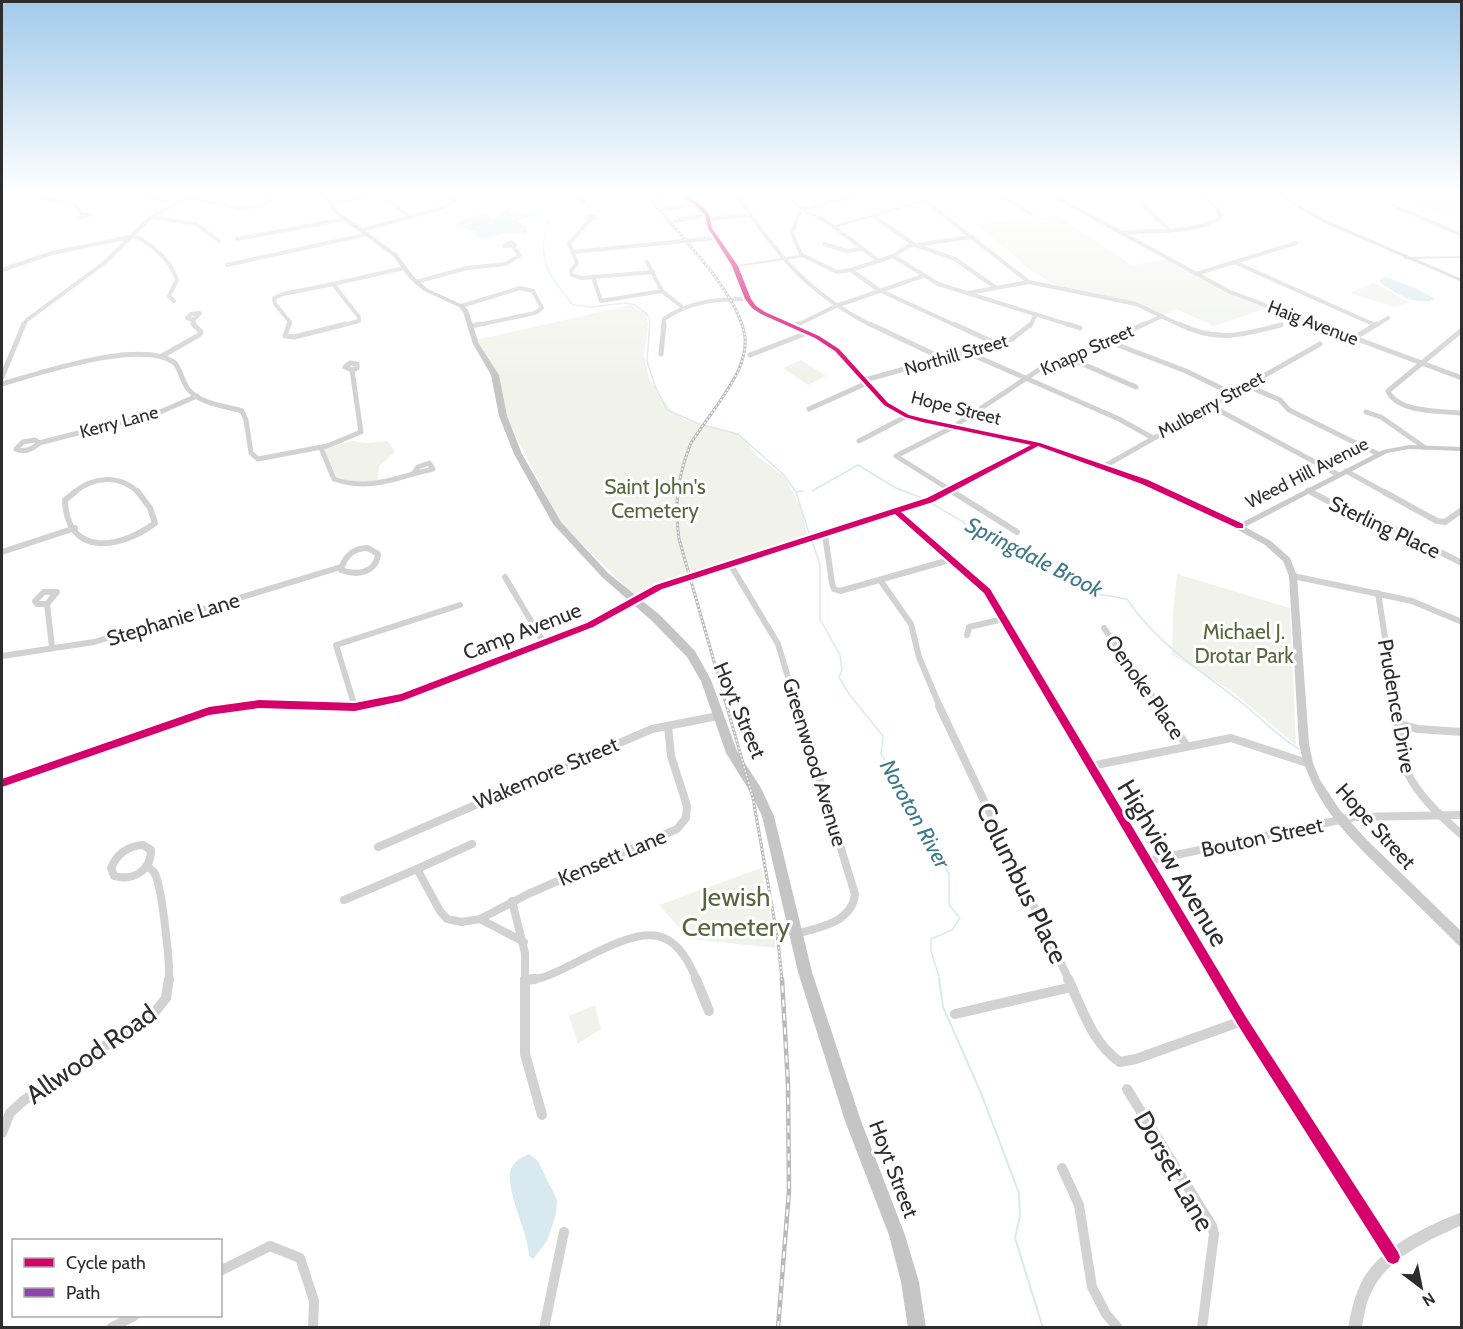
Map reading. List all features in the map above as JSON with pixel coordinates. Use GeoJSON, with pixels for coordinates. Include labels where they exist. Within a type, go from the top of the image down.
{"type":"FeatureCollection","features":[{"type":"Feature","properties":{"kind":"main road"},"geometry":{"type":"LineString","coordinates":[[395,256],[416,282],[426,290],[461,306]]}},
{"type":"Feature","properties":{"kind":"main road","name":"Hope Street"},"geometry":{"type":"LineString","coordinates":[[728,256],[735,266],[748,298],[763,313],[837,350],[886,404],[908,416],[1038,444],[1103,467],[1173,494],[1240,526],[1280,552],[1289,564],[1293,576],[1304,744],[1307,763],[1319,790],[1342,820],[1461,941]]}},
{"type":"Feature","properties":{"kind":"main road"},"geometry":{"type":"LineString","coordinates":[[1401,256],[1461,281]]}},
{"type":"Feature","properties":{"kind":"main road","name":"Hoyt Street"},"geometry":{"type":"LineString","coordinates":[[461,306],[468,315],[476,344],[495,375],[503,416],[518,454],[557,524],[605,575],[636,600],[694,658],[706,680],[732,753],[757,792],[768,816],[805,972],[850,1113],[901,1248],[917,1328]]}},
{"type":"Feature","properties":{"kind":"main road","name":"Weed Hill Avenue"},"geometry":{"type":"LineString","coordinates":[[1240,526],[1378,454],[1394,449],[1424,447],[1461,449]]}},
{"type":"Feature","properties":{"kind":"street"},"geometry":{"type":"LineString","coordinates":[[2,270],[43,256]]}},
{"type":"Feature","properties":{"kind":"street"},"geometry":{"type":"LineString","coordinates":[[2,377],[21,329],[27,320],[112,256]]}},
{"type":"Feature","properties":{"kind":"street"},"geometry":{"type":"LineString","coordinates":[[161,256],[173,269],[177,280],[169,296],[174,301]]}},
{"type":"Feature","properties":{"kind":"street"},"geometry":{"type":"LineString","coordinates":[[227,265],[265,256]]}},
{"type":"Feature","properties":{"kind":"street"},"geometry":{"type":"LineString","coordinates":[[416,282],[468,268],[494,268],[510,264],[519,256]]}},
{"type":"Feature","properties":{"kind":"street"},"geometry":{"type":"LineString","coordinates":[[574,256],[577,263],[571,271],[572,275],[593,277],[652,272]]}},
{"type":"Feature","properties":{"kind":"street"},"geometry":{"type":"LineString","coordinates":[[781,256],[803,281],[836,306],[944,358]]}},
{"type":"Feature","properties":{"kind":"street"},"geometry":{"type":"LineString","coordinates":[[735,266],[798,256]]}},
{"type":"Feature","properties":{"kind":"street"},"geometry":{"type":"LineString","coordinates":[[804,256],[837,272],[851,270],[893,256]]}},
{"type":"Feature","properties":{"kind":"street"},"geometry":{"type":"LineString","coordinates":[[872,256],[879,261]]}},
{"type":"Feature","properties":{"kind":"street"},"geometry":{"type":"LineString","coordinates":[[893,256],[938,284],[1080,328]]}},
{"type":"Feature","properties":{"kind":"street"},"geometry":{"type":"LineString","coordinates":[[946,256],[955,259],[995,287]]}},
{"type":"Feature","properties":{"kind":"street"},"geometry":{"type":"LineString","coordinates":[[996,256],[1029,282]]}},
{"type":"Feature","properties":{"kind":"street","name":"Haig Avenue"},"geometry":{"type":"LineString","coordinates":[[1163,256],[1230,291],[1461,378]]}},
{"type":"Feature","properties":{"kind":"street"},"geometry":{"type":"LineString","coordinates":[[1196,274],[1254,256]]}},
{"type":"Feature","properties":{"kind":"street"},"geometry":{"type":"LineString","coordinates":[[1405,258],[1461,257]]}},
{"type":"Feature","properties":{"kind":"street"},"geometry":{"type":"LineString","coordinates":[[647,262],[662,291],[681,306]]}},
{"type":"Feature","properties":{"kind":"street"},"geometry":{"type":"LineString","coordinates":[[1234,262],[1375,325]]}},
{"type":"Feature","properties":{"kind":"street"},"geometry":{"type":"LineString","coordinates":[[333,284],[359,321],[294,337],[285,336],[290,322],[275,304],[274,298],[283,294],[404,268]]}},
{"type":"Feature","properties":{"kind":"street"},"geometry":{"type":"LineString","coordinates":[[851,270],[879,290],[997,344]]}},
{"type":"Feature","properties":{"kind":"street"},"geometry":{"type":"LineString","coordinates":[[793,327],[836,306],[923,276]]}},
{"type":"Feature","properties":{"kind":"street"},"geometry":{"type":"LineString","coordinates":[[593,277],[602,301],[662,291]]}},
{"type":"Feature","properties":{"kind":"street"},"geometry":{"type":"LineString","coordinates":[[968,293],[1029,282],[1106,299],[1136,303],[1193,331],[1223,337],[1281,325]]}},
{"type":"Feature","properties":{"kind":"street"},"geometry":{"type":"LineString","coordinates":[[461,306],[520,288],[533,291],[542,308],[535,313],[472,326]]}},
{"type":"Feature","properties":{"kind":"street"},"geometry":{"type":"LineString","coordinates":[[661,354],[664,319],[681,306],[712,300],[748,298]]}},
{"type":"Feature","properties":{"kind":"street","name":"Northill Street"},"geometry":{"type":"LineString","coordinates":[[809,409],[866,382],[997,344],[1024,332],[1031,325],[1036,314]]}},
{"type":"Feature","properties":{"kind":"street","name":"Knapp Street"},"geometry":{"type":"LineString","coordinates":[[950,491],[896,456],[953,427],[1043,366],[1069,358],[1162,316]]}},
{"type":"Feature","properties":{"kind":"street"},"geometry":{"type":"LineString","coordinates":[[1354,338],[1388,318]]}},
{"type":"Feature","properties":{"kind":"street"},"geometry":{"type":"LineString","coordinates":[[162,356],[199,335],[201,332],[193,320]]}},
{"type":"Feature","properties":{"kind":"street"},"geometry":{"type":"LineString","coordinates":[[1461,330],[1388,391],[1389,396],[1412,409],[1461,412]]}},
{"type":"Feature","properties":{"kind":"street"},"geometry":{"type":"LineString","coordinates":[[750,356],[807,333]]}},
{"type":"Feature","properties":{"kind":"street"},"geometry":{"type":"LineString","coordinates":[[1107,341],[1186,371],[1233,394]]}},
{"type":"Feature","properties":{"kind":"street","name":"Mulberry Street"},"geometry":{"type":"LineString","coordinates":[[1103,467],[1320,344]]}},
{"type":"Feature","properties":{"kind":"street"},"geometry":{"type":"LineString","coordinates":[[966,352],[1119,419],[1153,438]]}},
{"type":"Feature","properties":{"kind":"street"},"geometry":{"type":"LineString","coordinates":[[2,384],[125,353],[162,356],[176,363],[186,385],[197,396],[242,411],[245,414],[253,457],[267,458],[321,448],[356,437],[361,432],[352,370]]}},
{"type":"Feature","properties":{"kind":"street"},"geometry":{"type":"LineString","coordinates":[[1069,358],[1136,387]]}},
{"type":"Feature","properties":{"kind":"street"},"geometry":{"type":"LineString","coordinates":[[1248,386],[1278,399],[1289,410],[1378,454]]}},
{"type":"Feature","properties":{"kind":"street","name":"Kerry Lane"},"geometry":{"type":"LineString","coordinates":[[39,443],[160,412],[197,396]]}},
{"type":"Feature","properties":{"kind":"street"},"geometry":{"type":"LineString","coordinates":[[1210,406],[1437,521],[1445,522],[1461,510]]}},
{"type":"Feature","properties":{"kind":"street"},"geometry":{"type":"LineString","coordinates":[[1366,412],[1381,417],[1424,447]]}},
{"type":"Feature","properties":{"kind":"street"},"geometry":{"type":"LineString","coordinates":[[859,441],[908,416]]}},
{"type":"Feature","properties":{"kind":"street","name":"Camp Avenue"},"geometry":{"type":"LineString","coordinates":[[2,783],[209,711],[258,704],[355,707],[402,697],[590,625],[659,587],[813,539],[950,491],[1038,444]]}},
{"type":"Feature","properties":{"kind":"street"},"geometry":{"type":"LineString","coordinates":[[321,448],[334,479],[350,485],[368,486],[413,474]]}},
{"type":"Feature","properties":{"kind":"street"},"geometry":{"type":"LineString","coordinates":[[113,478],[123,479],[140,493],[155,523],[141,532],[96,543],[81,539],[75,528],[64,507],[65,500],[81,487],[113,478]]}},
{"type":"Feature","properties":{"kind":"street","name":"Sterling Place"},"geometry":{"type":"LineString","coordinates":[[1308,490],[1341,508],[1385,524],[1461,563]]}},
{"type":"Feature","properties":{"kind":"street"},"geometry":{"type":"LineString","coordinates":[[950,491],[1017,532]]}},
{"type":"Feature","properties":{"kind":"street","name":"Highview Avenue"},"geometry":{"type":"LineString","coordinates":[[896,511],[984,587],[1242,1021],[1393,1257]]}},
{"type":"Feature","properties":{"kind":"street"},"geometry":{"type":"LineString","coordinates":[[2,552],[75,528]]}},
{"type":"Feature","properties":{"kind":"street"},"geometry":{"type":"LineString","coordinates":[[825,535],[832,583],[836,591],[847,590],[953,559]]}},
{"type":"Feature","properties":{"kind":"street","name":"Stephanie Lane"},"geometry":{"type":"LineString","coordinates":[[2,656],[94,642],[124,634],[341,567],[345,558],[356,550],[370,549],[378,554],[378,560],[374,566],[364,572],[349,574],[341,570],[341,567]]}},
{"type":"Feature","properties":{"kind":"street","name":"Greenwood Avenue"},"geometry":{"type":"LineString","coordinates":[[730,564],[778,644],[855,894],[854,906],[847,915],[795,934]]}},
{"type":"Feature","properties":{"kind":"street"},"geometry":{"type":"LineString","coordinates":[[1293,576],[1412,601],[1461,622]]}},
{"type":"Feature","properties":{"kind":"street"},"geometry":{"type":"LineString","coordinates":[[505,577],[544,643]]}},
{"type":"Feature","properties":{"kind":"street","name":"Columbus Place"},"geometry":{"type":"LineString","coordinates":[[880,580],[911,624],[919,657],[942,714],[1071,987],[1095,1036],[1107,1053],[1120,1062],[1136,1059],[1242,1021]]}},
{"type":"Feature","properties":{"kind":"street","name":"Prudence Drive"},"geometry":{"type":"LineString","coordinates":[[1378,593],[1404,761],[1411,782],[1425,802],[1461,835]]}},
{"type":"Feature","properties":{"kind":"street"},"geometry":{"type":"LineString","coordinates":[[47,604],[52,647]]}},
{"type":"Feature","properties":{"kind":"street"},"geometry":{"type":"LineString","coordinates":[[355,707],[336,645],[460,605]]}},
{"type":"Feature","properties":{"kind":"street"},"geometry":{"type":"LineString","coordinates":[[967,635],[969,627],[1003,619]]}},
{"type":"Feature","properties":{"kind":"street","name":"Oenoke Place"},"geometry":{"type":"LineString","coordinates":[[1104,628],[1187,746]]}},
{"type":"Feature","properties":{"kind":"street","name":"Wakemore Street"},"geometry":{"type":"LineString","coordinates":[[378,847],[644,732],[718,716]]}},
{"type":"Feature","properties":{"kind":"street"},"geometry":{"type":"LineString","coordinates":[[1398,724],[1434,731],[1461,732]]}},
{"type":"Feature","properties":{"kind":"street","name":"Kensett Lane"},"geometry":{"type":"LineString","coordinates":[[417,869],[440,911],[447,918],[462,922],[480,919],[512,901],[670,833],[683,823],[687,806],[671,756],[668,726]]}},
{"type":"Feature","properties":{"kind":"street"},"geometry":{"type":"LineString","coordinates":[[1091,766],[1231,738],[1307,763]]}},
{"type":"Feature","properties":{"kind":"street","name":"Bouton Street"},"geometry":{"type":"LineString","coordinates":[[1148,861],[1372,815],[1461,815]]}},
{"type":"Feature","properties":{"kind":"street"},"geometry":{"type":"LineString","coordinates":[[344,900],[472,844]]}},
{"type":"Feature","properties":{"kind":"street","name":"Allwood Road"},"geometry":{"type":"LineString","coordinates":[[138,845],[151,850],[151,860],[147,866],[136,875],[124,878],[114,876],[111,868],[120,853],[138,845]]}},
{"type":"Feature","properties":{"kind":"street","name":"Allwood Road"},"geometry":{"type":"LineString","coordinates":[[2,1133],[10,1113],[23,1101],[140,1024],[156,1011],[166,998],[170,983],[169,965],[155,873],[147,866]]}},
{"type":"Feature","properties":{"kind":"street"},"geometry":{"type":"LineString","coordinates":[[512,901],[524,942],[525,1054],[542,1115]]}},
{"type":"Feature","properties":{"kind":"street","name":"Kensett Lane"},"geometry":{"type":"LineString","coordinates":[[480,919],[524,942]]}},
{"type":"Feature","properties":{"kind":"street"},"geometry":{"type":"LineString","coordinates":[[526,980],[543,978],[633,937],[656,935],[670,940],[682,952],[709,1011]]}},
{"type":"Feature","properties":{"kind":"street"},"geometry":{"type":"LineString","coordinates":[[956,1014],[1071,987]]}},
{"type":"Feature","properties":{"kind":"street","name":"Dorset Lane"},"geometry":{"type":"LineString","coordinates":[[1127,1089],[1212,1226],[1214,1234],[1202,1328]]}},
{"type":"Feature","properties":{"kind":"street"},"geometry":{"type":"LineString","coordinates":[[1062,1168],[1074,1190],[1080,1209],[1087,1265],[1094,1297],[1118,1328]]}},
{"type":"Feature","properties":{"kind":"street"},"geometry":{"type":"LineString","coordinates":[[1355,1328],[1369,1283],[1393,1257],[1461,1218]]}},
{"type":"Feature","properties":{"kind":"street"},"geometry":{"type":"LineString","coordinates":[[544,1328],[564,1232]]}},
{"type":"Feature","properties":{"kind":"street"},"geometry":{"type":"LineString","coordinates":[[222,1270],[270,1246],[300,1258],[310,1284],[317,1313],[313,1328]]}},
{"type":"Feature","properties":{"kind":"street"},"geometry":{"type":"LineString","coordinates":[[111,1328],[132,1317]]}},
{"type":"Feature","properties":{"kind":"green space"},"geometry":{"type":"Polygon","coordinates":[[[1014,256],[1119,256],[1132,265],[1168,259],[1212,283],[1270,307],[1214,326],[1176,309],[1162,316],[1136,304],[1074,293],[1029,269],[1014,256]]]}},
{"type":"Feature","properties":{"kind":"green space"},"geometry":{"type":"Polygon","coordinates":[[[1373,283],[1410,303],[1394,307],[1350,293],[1373,283]]]}},
{"type":"Feature","properties":{"kind":"green space","name":"Saint John's Cemetery"},"geometry":{"type":"Polygon","coordinates":[[[630,305],[646,313],[648,324],[644,355],[649,379],[671,410],[685,420],[735,433],[745,440],[757,456],[785,477],[802,510],[808,539],[636,597],[560,522],[507,419],[500,383],[476,340],[630,305]]]}},
{"type":"Feature","properties":{"kind":"green space"},"geometry":{"type":"Polygon","coordinates":[[[801,360],[826,376],[808,385],[783,368],[801,360]]]}},
{"type":"Feature","properties":{"kind":"green space"},"geometry":{"type":"Polygon","coordinates":[[[352,441],[366,443],[388,441],[395,452],[379,466],[378,481],[361,485],[336,476],[324,449],[352,441]]]}},
{"type":"Feature","properties":{"kind":"green space","name":"Michael J. Drotar Park"},"geometry":{"type":"Polygon","coordinates":[[[1177,574],[1290,608],[1296,745],[1232,691],[1172,655],[1177,574]]]}},
{"type":"Feature","properties":{"kind":"green space","name":"Jewish Cemetery"},"geometry":{"type":"Polygon","coordinates":[[[761,868],[776,948],[689,939],[659,905],[761,868]]]}},
{"type":"Feature","properties":{"kind":"green space"},"geometry":{"type":"Polygon","coordinates":[[[595,1005],[601,1029],[578,1044],[569,1016],[595,1005]]]}},
{"type":"Feature","properties":{"kind":"shaded area"},"geometry":{"type":"Polygon","coordinates":[[[1385,277],[1418,289],[1435,299],[1421,301],[1407,298],[1379,281],[1385,277]]]}},
{"type":"Feature","properties":{"kind":"shaded area"},"geometry":{"type":"Polygon","coordinates":[[[529,1154],[538,1161],[557,1200],[556,1214],[547,1241],[533,1259],[529,1256],[513,1198],[510,1177],[514,1164],[529,1154]]]}},
{"type":"Feature","properties":{"kind":"waterway","name":"Noroton River"},"geometry":{"type":"LineString","coordinates":[[544,256],[552,276],[573,305],[590,307],[626,303],[635,305],[646,313],[650,320],[647,361],[655,386],[667,410],[699,424],[738,434],[784,475],[796,492],[810,536]]}},
{"type":"Feature","properties":{"kind":"waterway","name":"Springdale Brook"},"geometry":{"type":"LineString","coordinates":[[812,491],[858,465],[896,488],[922,498]]}},
{"type":"Feature","properties":{"kind":"waterway","name":"Noroton River"},"geometry":{"type":"LineString","coordinates":[[797,492],[803,491]]}},
{"type":"Feature","properties":{"kind":"waterway","name":"Springdale Brook"},"geometry":{"type":"LineString","coordinates":[[931,503],[1028,560],[1098,594],[1127,599],[1165,643],[1299,749]]}},
{"type":"Feature","properties":{"kind":"waterway","name":"Noroton River"},"geometry":{"type":"LineString","coordinates":[[812,541],[820,564],[820,619],[840,655],[842,670],[839,677],[849,694],[883,736],[881,754],[915,809],[924,831],[949,874],[949,905],[960,918],[952,930],[931,939],[931,951],[940,980]]}},
{"type":"Feature","properties":{"kind":"waterway","name":"Noroton River"},"geometry":{"type":"LineString","coordinates":[[939,979],[943,1007],[981,1093],[1019,1193],[1020,1216],[1015,1238],[1043,1328]]}},
{"type":"Feature","properties":{"kind":"railway"},"geometry":{"type":"LineString","coordinates":[[699,256],[731,300],[740,319],[745,345],[735,378],[691,443],[678,490],[679,539],[753,798],[778,941],[782,980]]}},
{"type":"Feature","properties":{"kind":"railway"},"geometry":{"type":"LineString","coordinates":[[778,1328],[789,1191],[788,1084],[782,979]]}},
{"type":"Feature","properties":{"kind":"cycle path"},"geometry":{"type":"LineString","coordinates":[[728,256],[754,307],[817,337],[837,350],[886,404],[907,416],[1038,444],[1145,482],[1240,526]]}},
{"type":"Feature","properties":{"kind":"cycle path"},"geometry":{"type":"LineString","coordinates":[[2,783],[209,711],[259,704],[355,707],[402,697],[590,625],[659,587],[930,500],[1038,444]]}},
{"type":"Feature","properties":{"kind":"cycle path"},"geometry":{"type":"LineString","coordinates":[[896,511],[987,591],[1242,1021],[1393,1257]]}}]}
